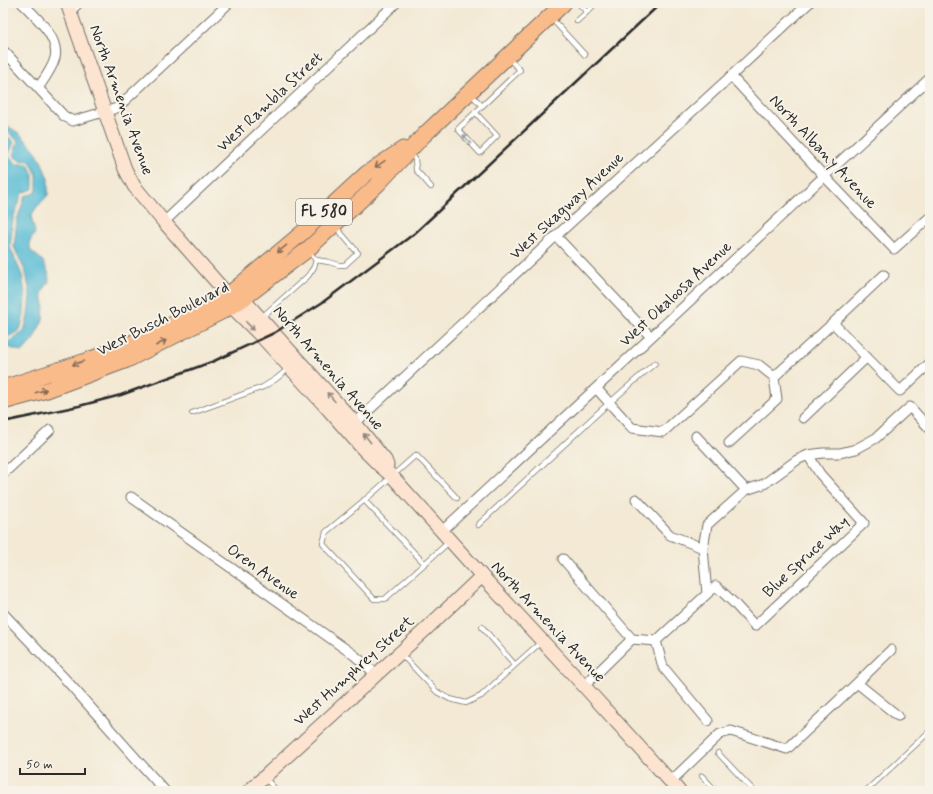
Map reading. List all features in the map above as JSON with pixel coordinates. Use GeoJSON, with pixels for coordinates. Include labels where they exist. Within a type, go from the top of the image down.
{"type":"FeatureCollection","features":[{"type":"Feature","properties":{"kind":"main road","name":"West Busch Boulevard"},"geometry":{"type":"LineString","coordinates":[[3,402],[47,390],[127,360],[190,328],[278,272],[311,255],[334,225],[378,184],[424,135],[564,3]]}},
{"type":"Feature","properties":{"kind":"main road","name":"North Armenia Avenue"},"geometry":{"type":"LineString","coordinates":[[72,6],[105,112],[125,169],[134,186],[234,300],[289,368],[351,427]]}},
{"type":"Feature","properties":{"kind":"main road","name":"West Busch Boulevard"},"geometry":{"type":"LineString","coordinates":[[3,388],[89,360],[234,300],[302,233],[367,173],[424,135]]}},
{"type":"Feature","properties":{"kind":"main road","name":"North Armenia Avenue"},"geometry":{"type":"LineString","coordinates":[[234,300],[260,318],[351,427],[378,464],[392,476],[675,786]]}},
{"type":"Feature","properties":{"kind":"main road","name":"West Humphrey Street"},"geometry":{"type":"LineString","coordinates":[[249,791],[482,576]]}},
{"type":"Feature","properties":{"kind":"street"},"geometry":{"type":"LineString","coordinates":[[22,3],[40,21],[54,41],[56,56],[50,71],[38,88]]}},
{"type":"Feature","properties":{"kind":"street"},"geometry":{"type":"LineString","coordinates":[[3,50],[64,116],[73,121],[117,108],[229,3]]}},
{"type":"Feature","properties":{"kind":"street","name":"West Rambla Street"},"geometry":{"type":"LineString","coordinates":[[164,222],[396,3]]}},
{"type":"Feature","properties":{"kind":"street","name":"West Skagway Avenue"},"geometry":{"type":"LineString","coordinates":[[351,427],[809,3]]}},
{"type":"Feature","properties":{"kind":"street","name":"North Albany Avenue"},"geometry":{"type":"LineString","coordinates":[[731,76],[894,249],[930,217]]}},
{"type":"Feature","properties":{"kind":"street","name":"West Okaloosa Avenue"},"geometry":{"type":"LineString","coordinates":[[446,536],[596,388],[930,78]]}},
{"type":"Feature","properties":{"kind":"street"},"geometry":{"type":"LineString","coordinates":[[556,236],[651,337]]}},
{"type":"Feature","properties":{"kind":"street"},"geometry":{"type":"LineString","coordinates":[[774,377],[884,275]]}},
{"type":"Feature","properties":{"kind":"street"},"geometry":{"type":"LineString","coordinates":[[833,323],[900,391],[930,363]]}},
{"type":"Feature","properties":{"kind":"street"},"geometry":{"type":"LineString","coordinates":[[803,418],[867,357]]}},
{"type":"Feature","properties":{"kind":"street"},"geometry":{"type":"LineString","coordinates":[[596,388],[632,428],[663,432],[741,361],[759,365],[774,377],[777,399],[729,443]]}},
{"type":"Feature","properties":{"kind":"street"},"geometry":{"type":"LineString","coordinates":[[563,559],[632,639],[656,641],[707,594],[703,548],[707,525],[746,490],[764,484],[797,460],[808,455],[840,453],[856,449],[876,438],[910,407],[930,429]]}},
{"type":"Feature","properties":{"kind":"street"},"geometry":{"type":"LineString","coordinates":[[3,474],[50,430]]}},
{"type":"Feature","properties":{"kind":"street"},"geometry":{"type":"LineString","coordinates":[[696,436],[746,490]]}},
{"type":"Feature","properties":{"kind":"street","name":"Blue Spruce Way"},"geometry":{"type":"LineString","coordinates":[[707,594],[716,586],[755,626],[864,523],[820,474],[808,455]]}},
{"type":"Feature","properties":{"kind":"street","name":"Oren Avenue"},"geometry":{"type":"LineString","coordinates":[[131,496],[354,655],[376,674]]}},
{"type":"Feature","properties":{"kind":"street"},"geometry":{"type":"LineString","coordinates":[[636,499],[670,535],[703,548]]}},
{"type":"Feature","properties":{"kind":"street"},"geometry":{"type":"LineString","coordinates":[[3,613],[67,681],[166,791]]}},
{"type":"Feature","properties":{"kind":"street"},"geometry":{"type":"LineString","coordinates":[[584,686],[632,639]]}},
{"type":"Feature","properties":{"kind":"street"},"geometry":{"type":"LineString","coordinates":[[656,641],[663,667],[708,721]]}},
{"type":"Feature","properties":{"kind":"street"},"geometry":{"type":"LineString","coordinates":[[675,786],[720,734],[731,731],[787,748],[891,650]]}},
{"type":"Feature","properties":{"kind":"street"},"geometry":{"type":"LineString","coordinates":[[857,683],[898,716]]}},
{"type":"Feature","properties":{"kind":"lane"},"geometry":{"type":"LineString","coordinates":[[578,3],[587,12]]}},
{"type":"Feature","properties":{"kind":"lane"},"geometry":{"type":"LineString","coordinates":[[577,21],[596,3]]}},
{"type":"Feature","properties":{"kind":"lane"},"geometry":{"type":"LineString","coordinates":[[549,17],[585,55]]}},
{"type":"Feature","properties":{"kind":"lane"},"geometry":{"type":"LineString","coordinates":[[475,112],[497,136],[480,153],[458,128],[475,112],[482,106],[520,70],[507,56]]}},
{"type":"Feature","properties":{"kind":"lane"},"geometry":{"type":"LineString","coordinates":[[469,92],[482,106]]}},
{"type":"Feature","properties":{"kind":"lane"},"geometry":{"type":"LineString","coordinates":[[409,151],[415,159],[416,170],[431,187]]}},
{"type":"Feature","properties":{"kind":"lane"},"geometry":{"type":"LineString","coordinates":[[311,255],[338,265],[345,265],[358,253],[334,225]]}},
{"type":"Feature","properties":{"kind":"lane"},"geometry":{"type":"LineString","coordinates":[[260,318],[308,276],[314,268],[311,255]]}},
{"type":"Feature","properties":{"kind":"lane"},"geometry":{"type":"LineString","coordinates":[[478,525],[655,363]]}},
{"type":"Feature","properties":{"kind":"lane"},"geometry":{"type":"LineString","coordinates":[[192,413],[263,387],[276,379],[289,368]]}},
{"type":"Feature","properties":{"kind":"lane"},"geometry":{"type":"LineString","coordinates":[[446,536],[424,563],[385,598],[374,599],[323,544],[326,532],[416,455],[457,498]]}},
{"type":"Feature","properties":{"kind":"lane"},"geometry":{"type":"LineString","coordinates":[[364,500],[424,563]]}},
{"type":"Feature","properties":{"kind":"lane"},"geometry":{"type":"LineString","coordinates":[[482,628],[515,665]]}},
{"type":"Feature","properties":{"kind":"lane"},"geometry":{"type":"LineString","coordinates":[[400,652],[437,692],[450,700],[466,703],[481,696],[542,641]]}},
{"type":"Feature","properties":{"kind":"lane"},"geometry":{"type":"LineString","coordinates":[[866,791],[930,731]]}},
{"type":"Feature","properties":{"kind":"lane"},"geometry":{"type":"LineString","coordinates":[[718,753],[754,791]]}},
{"type":"Feature","properties":{"kind":"lane"},"geometry":{"type":"LineString","coordinates":[[702,776],[716,791]]}},
{"type":"Feature","properties":{"kind":"lane"},"geometry":{"type":"LineString","coordinates":[[264,777],[277,791]]}},
{"type":"Feature","properties":{"kind":"water"},"geometry":{"type":"Polygon","coordinates":[[[3,123],[20,134],[35,150],[48,179],[48,195],[31,216],[35,233],[30,241],[30,250],[42,260],[48,272],[49,281],[42,293],[44,305],[43,320],[33,340],[22,352],[8,347],[3,348],[3,345],[24,332],[28,315],[30,294],[26,273],[14,247],[17,220],[25,196],[35,193],[37,190],[37,175],[30,161],[19,160],[13,155],[18,141],[3,128],[3,123]]]}},
{"type":"Feature","properties":{"kind":"water"},"geometry":{"type":"Polygon","coordinates":[[[3,133],[14,142],[8,156],[17,164],[28,164],[33,174],[33,189],[22,193],[13,219],[10,247],[22,275],[25,294],[24,315],[20,330],[3,340],[3,133]]]}},
{"type":"Feature","properties":{"kind":"railway"},"geometry":{"type":"LineString","coordinates":[[3,422],[79,406],[121,395],[214,361],[274,333],[323,302],[415,233],[661,3]]}}]}
